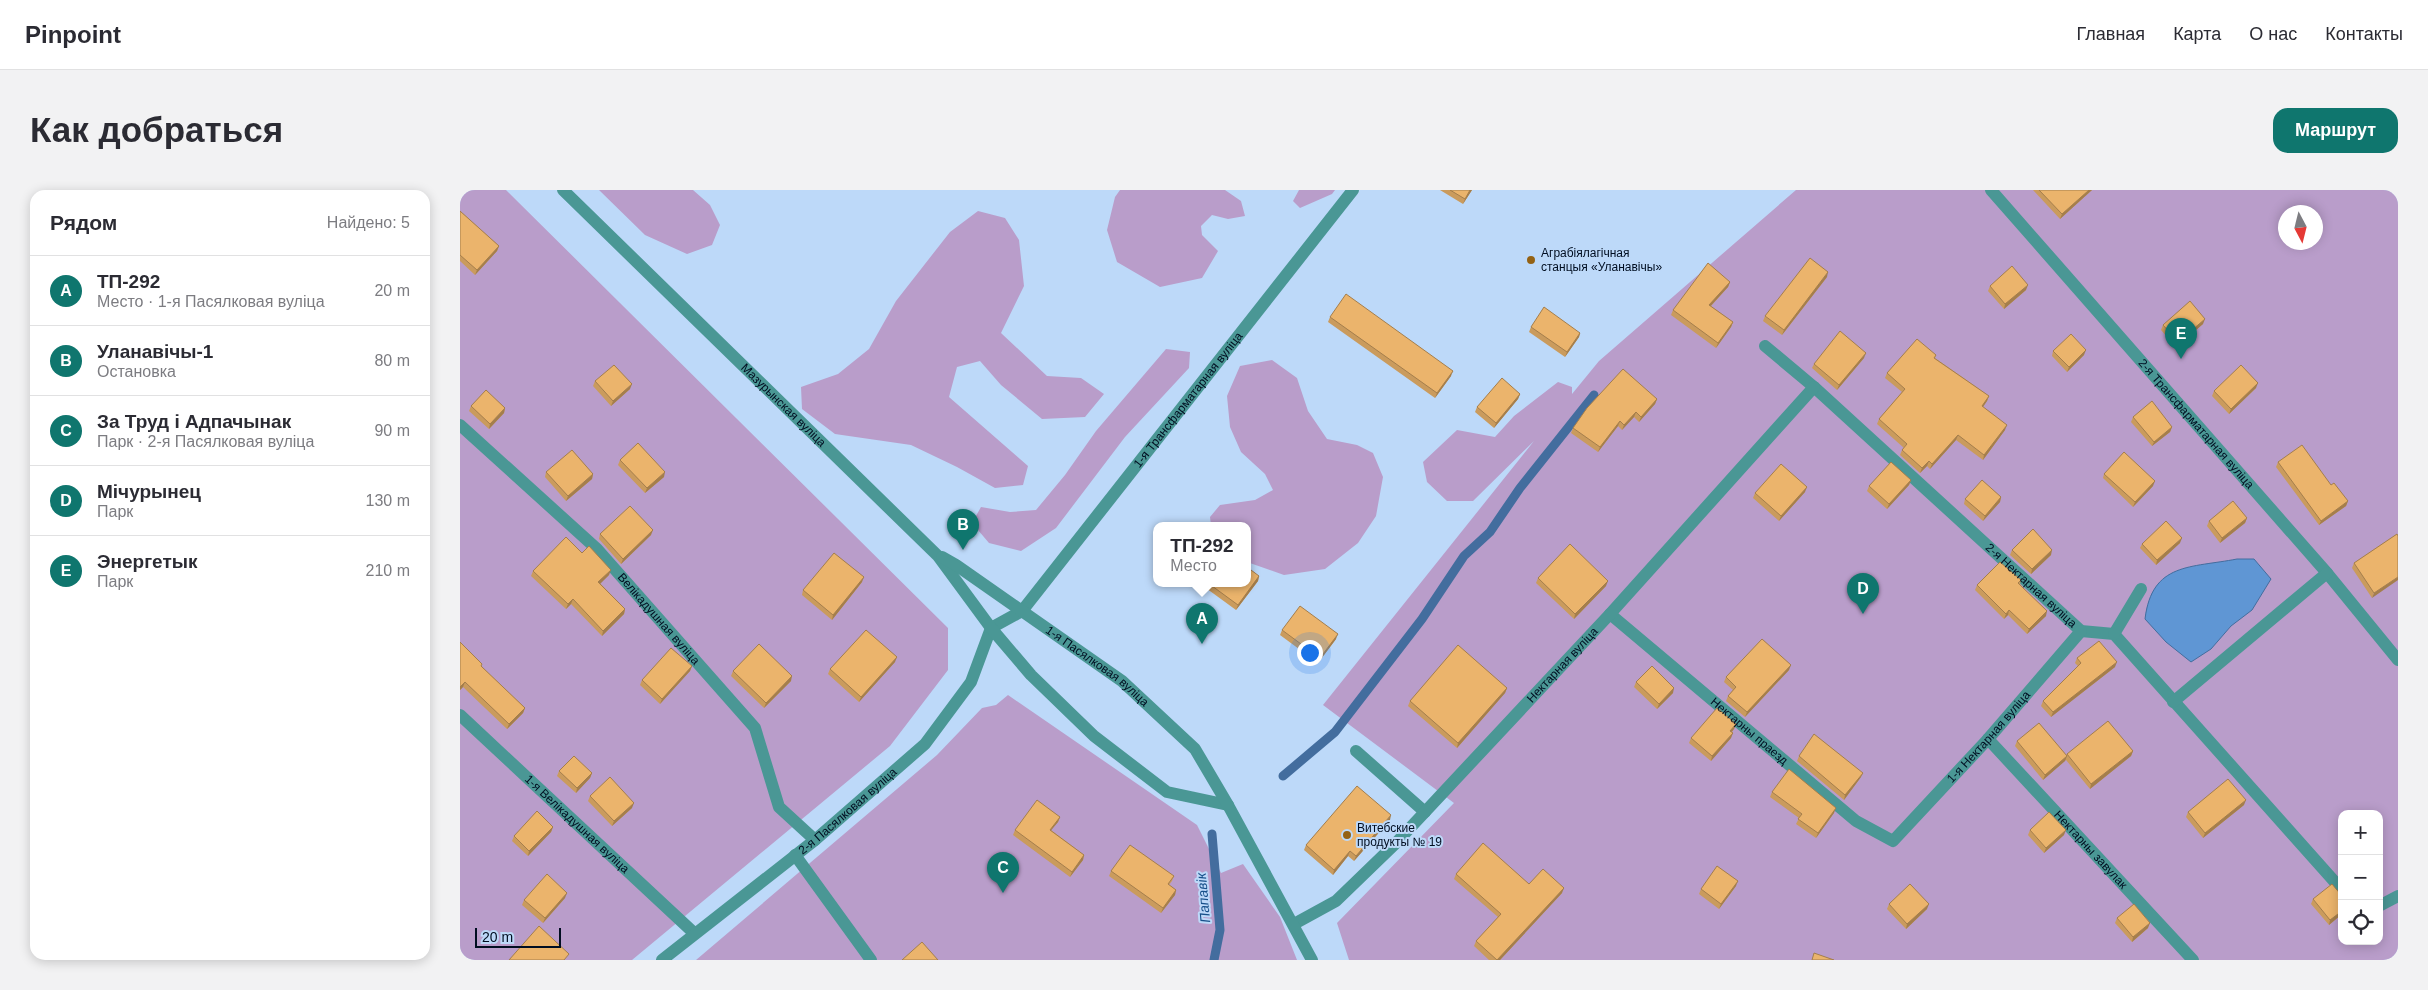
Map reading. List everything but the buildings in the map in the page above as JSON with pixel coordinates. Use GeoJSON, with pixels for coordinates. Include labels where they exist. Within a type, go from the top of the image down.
{"type":"FeatureCollection","features":[{"type":"Feature","properties":{"kind":"street","name":"Мазурынская вуліца"},"geometry":{"type":"LineString","coordinates":[[563,190],[938,556],[992,628]]}},
{"type":"Feature","properties":{"kind":"street","name":"1-я Трансфарматарная вуліца"},"geometry":{"type":"LineString","coordinates":[[1022,611],[1353,190]]}},
{"type":"Feature","properties":{"kind":"street","name":"2-я Трансфарматарная вуліца"},"geometry":{"type":"LineString","coordinates":[[1991,190],[2327,573],[2398,660]]}},
{"type":"Feature","properties":{"kind":"street","name":"2-я Нектарная вуліца"},"geometry":{"type":"LineString","coordinates":[[1765,346],[1814,386],[2081,631],[2114,634]]}},
{"type":"Feature","properties":{"kind":"street","name":"Нектарная вуліца"},"geometry":{"type":"LineString","coordinates":[[1294,924],[1336,900],[1425,812],[1610,614],[1814,386]]}},
{"type":"Feature","properties":{"kind":"street","name":"Велікадушная вуліца"},"geometry":{"type":"LineString","coordinates":[[460,424],[597,549],[755,728],[780,807],[814,840]]}},
{"type":"Feature","properties":{"kind":"street","name":"1-я Пасялковая вуліца"},"geometry":{"type":"LineString","coordinates":[[938,556],[956,565],[1122,681],[1195,749],[1294,924],[1312,960]]}},
{"type":"Feature","properties":{"kind":"street"},"geometry":{"type":"LineString","coordinates":[[2173,702],[2327,573]]}},
{"type":"Feature","properties":{"kind":"street"},"geometry":{"type":"LineString","coordinates":[[2141,589],[2114,634],[2338,886]]}},
{"type":"Feature","properties":{"kind":"street"},"geometry":{"type":"LineString","coordinates":[[1022,611],[992,628],[1031,676],[1094,736],[1167,792],[1228,805]]}},
{"type":"Feature","properties":{"kind":"street","name":"Нектарны праезд"},"geometry":{"type":"LineString","coordinates":[[1610,614],[1856,821],[1893,841]]}},
{"type":"Feature","properties":{"kind":"street","name":"2-я Пасялковая вуліца"},"geometry":{"type":"LineString","coordinates":[[662,960],[814,840],[925,744],[971,682],[992,628]]}},
{"type":"Feature","properties":{"kind":"street","name":"1-я Нектарная вуліца"},"geometry":{"type":"LineString","coordinates":[[1893,841],[1988,739],[2081,631]]}},
{"type":"Feature","properties":{"kind":"street","name":"1-я Велікадушная вуліца"},"geometry":{"type":"LineString","coordinates":[[460,715],[694,933]]}},
{"type":"Feature","properties":{"kind":"street","name":"Нектарны завулак"},"geometry":{"type":"LineString","coordinates":[[1988,739],[2193,960]]}},
{"type":"Feature","properties":{"kind":"street"},"geometry":{"type":"LineString","coordinates":[[1356,751],[1425,812]]}},
{"type":"Feature","properties":{"kind":"street"},"geometry":{"type":"LineString","coordinates":[[795,855],[871,960]]}},
{"type":"Feature","properties":{"kind":"street"},"geometry":{"type":"LineString","coordinates":[[2383,904],[2398,896]]}},
{"type":"Feature","properties":{"kind":"shaded area"},"geometry":{"type":"Polygon","coordinates":[[[460,190],[506,190],[948,628],[948,670],[890,746],[632,960],[460,960],[460,190]]]}},
{"type":"Feature","properties":{"kind":"shaded area"},"geometry":{"type":"Polygon","coordinates":[[[599,190],[693,190],[710,205],[720,225],[712,245],[687,254],[645,235],[599,190]]]}},
{"type":"Feature","properties":{"kind":"shaded area"},"geometry":{"type":"Polygon","coordinates":[[[1120,190],[1225,190],[1241,201],[1245,216],[1228,219],[1212,215],[1201,226],[1202,235],[1218,251],[1202,278],[1160,287],[1117,262],[1107,230],[1115,197],[1120,190]]]}},
{"type":"Feature","properties":{"kind":"shaded area"},"geometry":{"type":"Polygon","coordinates":[[[1299,190],[1335,190],[1332,194],[1300,208],[1293,201],[1299,190]]]}},
{"type":"Feature","properties":{"kind":"shaded area"},"geometry":{"type":"Polygon","coordinates":[[[1796,190],[2398,190],[2398,960],[1349,960],[1337,923],[1454,803],[1323,705],[1534,441],[1473,501],[1447,501],[1427,482],[1423,462],[1457,430],[1495,437],[1514,416],[1558,382],[1572,387],[1572,394],[1599,361],[1796,190]]]}},
{"type":"Feature","properties":{"kind":"shaded area"},"geometry":{"type":"Polygon","coordinates":[[[978,211],[1005,218],[1019,240],[1024,286],[1001,333],[1047,376],[1081,378],[1104,394],[1085,417],[1042,419],[1001,385],[980,361],[957,367],[949,397],[1028,466],[1023,485],[995,488],[911,445],[835,434],[802,409],[801,387],[838,374],[869,349],[896,301],[950,232],[978,211]]]}},
{"type":"Feature","properties":{"kind":"shaded area"},"geometry":{"type":"Polygon","coordinates":[[[1166,349],[1190,352],[1189,368],[1125,437],[1056,528],[1021,551],[989,543],[972,523],[981,507],[1010,512],[1036,510],[1065,475],[1096,431],[1166,349]]]}},
{"type":"Feature","properties":{"kind":"shaded area"},"geometry":{"type":"Polygon","coordinates":[[[1272,360],[1297,378],[1308,411],[1327,439],[1357,445],[1373,453],[1383,477],[1376,516],[1358,543],[1325,569],[1284,575],[1251,563],[1251,522],[1211,522],[1210,517],[1220,505],[1255,500],[1273,490],[1265,474],[1241,452],[1230,427],[1227,396],[1240,366],[1272,360]]]}},
{"type":"Feature","properties":{"kind":"shaded area"},"geometry":{"type":"Polygon","coordinates":[[[1008,695],[1197,825],[1221,873],[1243,864],[1280,917],[1297,960],[696,960],[937,755],[982,708],[996,705],[1008,695]]]}},
{"type":"Feature","properties":{"kind":"water"},"geometry":{"type":"Polygon","coordinates":[[[2237,559],[2254,559],[2271,579],[2252,610],[2231,626],[2211,649],[2191,662],[2166,642],[2145,619],[2149,600],[2156,587],[2165,577],[2176,571],[2237,559]]]}},
{"type":"Feature","properties":{"kind":"waterway"},"geometry":{"type":"LineString","coordinates":[[1283,776],[1335,732],[1422,619],[1464,556],[1490,532],[1520,488],[1594,395]]}},
{"type":"Feature","properties":{"kind":"waterway","name":"Папавік"},"geometry":{"type":"LineString","coordinates":[[1212,834],[1220,930],[1214,960]]}},
{"type":"Feature","properties":{"kind":"place","name":"Аграбіялагічная станцыя «Уланавічы»"},"geometry":{"type":"Point","coordinates":[1531,260]}},
{"type":"Feature","properties":{"kind":"place","name":"Энергетык"},"geometry":{"type":"Point","coordinates":[2181,359]}},
{"type":"Feature","properties":{"kind":"place","name":"Уланавічы-1"},"geometry":{"type":"Point","coordinates":[963,550]}},
{"type":"Feature","properties":{"kind":"place","name":"Мічурынец"},"geometry":{"type":"Point","coordinates":[1863,614]}},
{"type":"Feature","properties":{"kind":"place","name":"ТП-292"},"geometry":{"type":"Point","coordinates":[1202,644]}},
{"type":"Feature","properties":{"kind":"place","name":"Витебские продукты № 19"},"geometry":{"type":"Point","coordinates":[1347,835]}},
{"type":"Feature","properties":{"kind":"place","name":"За Труд і Адпачынак"},"geometry":{"type":"Point","coordinates":[1003,893]}}]}
